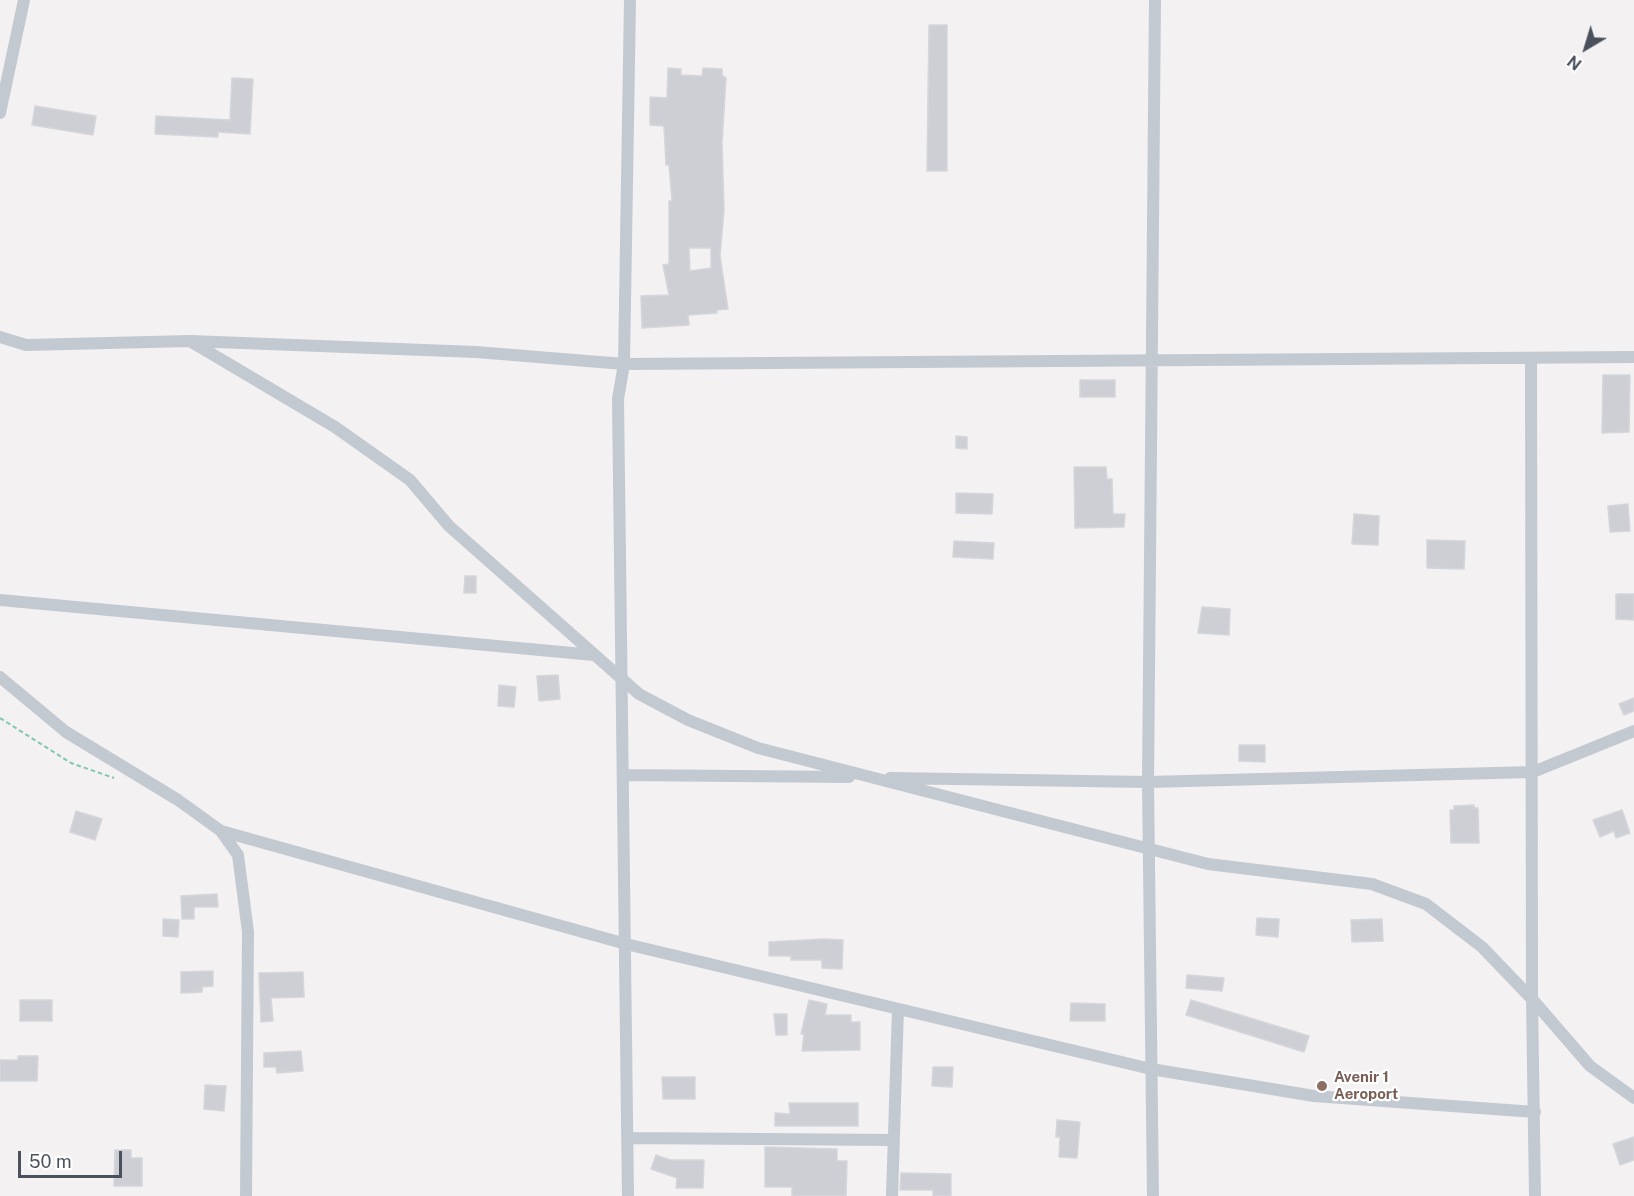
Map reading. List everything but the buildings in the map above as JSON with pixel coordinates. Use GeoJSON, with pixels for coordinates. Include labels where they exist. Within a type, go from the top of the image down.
{"type":"FeatureCollection","features":[{"type":"Feature","properties":{"kind":"street"},"geometry":{"type":"LineString","coordinates":[[0,112],[24,0]]}},
{"type":"Feature","properties":{"kind":"street"},"geometry":{"type":"LineString","coordinates":[[628,1196],[618,399],[624,364],[630,0]]}},
{"type":"Feature","properties":{"kind":"street"},"geometry":{"type":"LineString","coordinates":[[1153,1196],[1148,782],[1154,361],[1155,0]]}},
{"type":"Feature","properties":{"kind":"street"},"geometry":{"type":"LineString","coordinates":[[0,337],[26,345],[190,341],[476,352],[624,364],[1634,357]]}},
{"type":"Feature","properties":{"kind":"street"},"geometry":{"type":"LineString","coordinates":[[190,341],[335,427],[410,480],[449,526],[639,694],[688,720],[758,748],[867,778],[1208,864],[1372,884],[1426,904],[1482,947],[1532,999],[1590,1066],[1634,1098]]}},
{"type":"Feature","properties":{"kind":"street"},"geometry":{"type":"LineString","coordinates":[[1531,359],[1532,999],[1535,1196]]}},
{"type":"Feature","properties":{"kind":"street"},"geometry":{"type":"LineString","coordinates":[[0,600],[594,655]]}},
{"type":"Feature","properties":{"kind":"street"},"geometry":{"type":"LineString","coordinates":[[0,677],[66,732],[178,800],[221,831],[238,855],[248,932],[246,1196]]}},
{"type":"Feature","properties":{"kind":"street"},"geometry":{"type":"LineString","coordinates":[[623,776],[1148,782],[1533,772],[1634,731]]}},
{"type":"Feature","properties":{"kind":"street"},"geometry":{"type":"LineString","coordinates":[[221,831],[626,944],[1151,1069],[1314,1096],[1535,1112]]}},
{"type":"Feature","properties":{"kind":"street"},"geometry":{"type":"LineString","coordinates":[[892,1196],[898,1008]]}},
{"type":"Feature","properties":{"kind":"street"},"geometry":{"type":"LineString","coordinates":[[627,1138],[894,1140]]}},
{"type":"Feature","properties":{"kind":"path"},"geometry":{"type":"LineString","coordinates":[[0,718],[71,763],[124,781]]}},
{"type":"Feature","properties":{"kind":"place","name":"Avenir 1 Aeroport"},"geometry":{"type":"Point","coordinates":[1322,1086]}}]}
